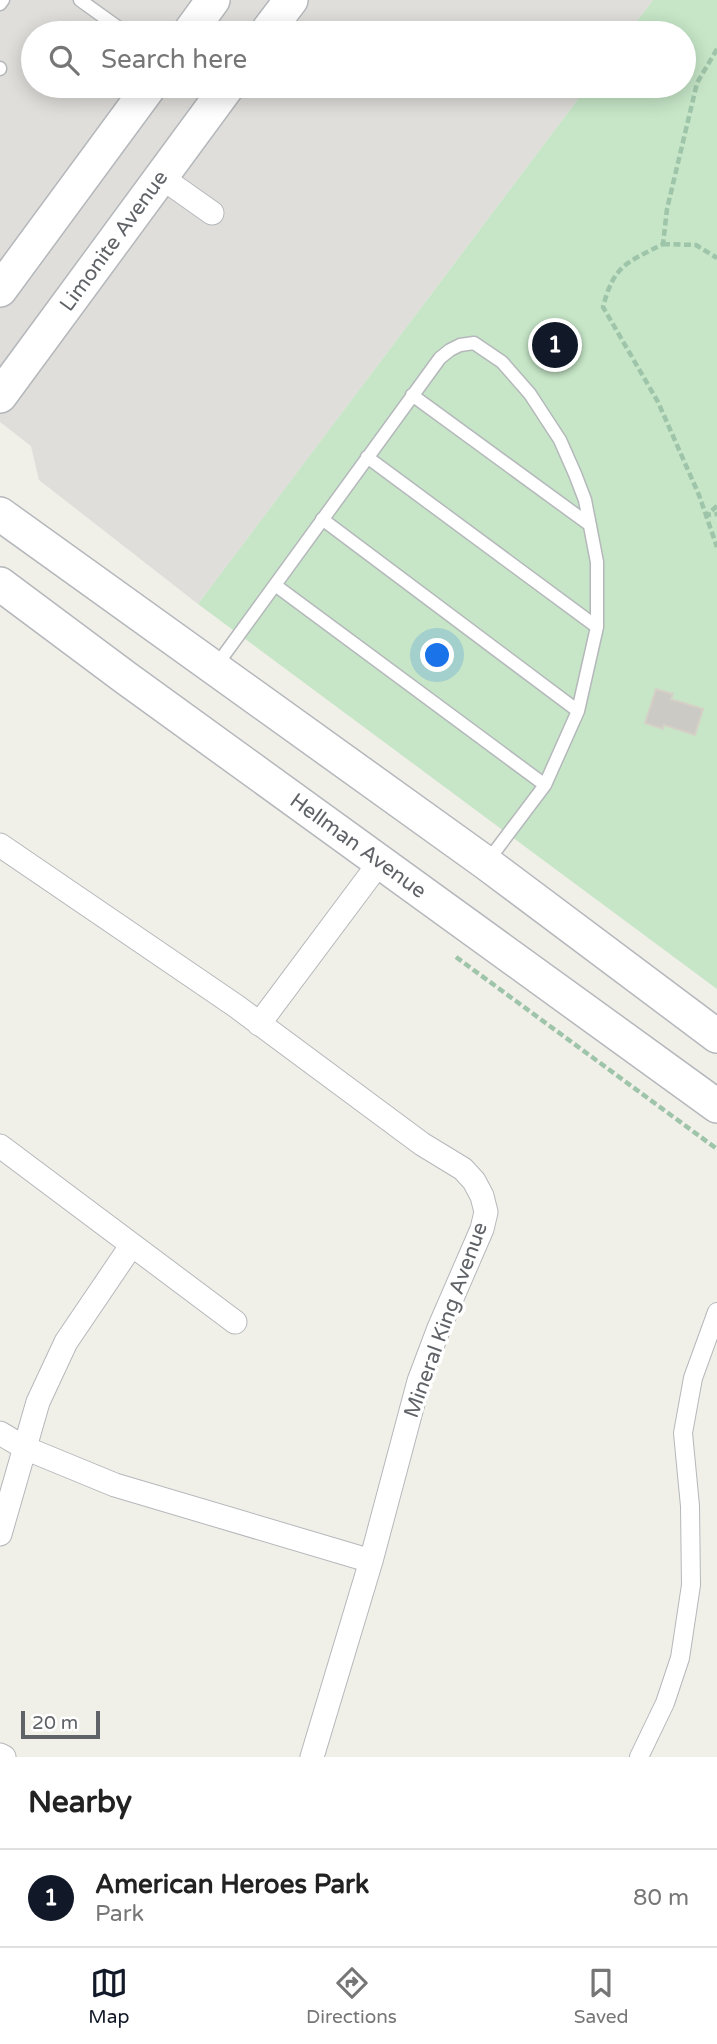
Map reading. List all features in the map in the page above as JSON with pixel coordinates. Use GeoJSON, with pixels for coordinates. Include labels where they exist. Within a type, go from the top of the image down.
{"type":"FeatureCollection","features":[{"type":"Feature","properties":{"kind":"main road"},"geometry":{"type":"LineString","coordinates":[[198,21],[214,0]]}},
{"type":"Feature","properties":{"kind":"main road"},"geometry":{"type":"LineString","coordinates":[[275,21],[291,0]]}},
{"type":"Feature","properties":{"kind":"main road"},"geometry":{"type":"LineString","coordinates":[[0,290],[141,98]]}},
{"type":"Feature","properties":{"kind":"main road","name":"Limonite Avenue"},"geometry":{"type":"LineString","coordinates":[[0,396],[219,98]]}},
{"type":"Feature","properties":{"kind":"main road"},"geometry":{"type":"LineString","coordinates":[[0,513],[486,863],[717,1036]]}},
{"type":"Feature","properties":{"kind":"main road","name":"Hellman Avenue"},"geometry":{"type":"LineString","coordinates":[[0,584],[717,1106]]}},
{"type":"Feature","properties":{"kind":"street"},"geometry":{"type":"LineString","coordinates":[[161,177],[212,213]]}},
{"type":"Feature","properties":{"kind":"street","name":"Mineral King Avenue"},"geometry":{"type":"LineString","coordinates":[[0,845],[260,1024],[422,1144],[463,1170],[474,1181],[486,1212],[482,1229],[419,1381],[371,1561]]}},
{"type":"Feature","properties":{"kind":"street"},"geometry":{"type":"LineString","coordinates":[[260,1024],[380,862]]}},
{"type":"Feature","properties":{"kind":"street"},"geometry":{"type":"LineString","coordinates":[[0,1146],[235,1322]]}},
{"type":"Feature","properties":{"kind":"street"},"geometry":{"type":"LineString","coordinates":[[0,1534],[38,1402],[66,1342],[131,1246]]}},
{"type":"Feature","properties":{"kind":"street"},"geometry":{"type":"LineString","coordinates":[[639,1757],[665,1703],[680,1658],[691,1585],[690,1506],[683,1433],[693,1378],[717,1312]]}},
{"type":"Feature","properties":{"kind":"street"},"geometry":{"type":"LineString","coordinates":[[0,1433],[24,1448],[115,1485],[371,1561],[312,1757]]}},
{"type":"Feature","properties":{"kind":"lane"},"geometry":{"type":"LineString","coordinates":[[80,0],[109,21]]}},
{"type":"Feature","properties":{"kind":"lane"},"geometry":{"type":"LineString","coordinates":[[215,667],[440,358],[460,345],[474,343],[487,350],[502,362],[530,394],[560,440],[584,500],[597,562],[597,627],[578,711],[545,785],[486,863]]}},
{"type":"Feature","properties":{"kind":"lane"},"geometry":{"type":"LineString","coordinates":[[412,395],[590,525]]}},
{"type":"Feature","properties":{"kind":"lane"},"geometry":{"type":"LineString","coordinates":[[367,457],[597,627]]}},
{"type":"Feature","properties":{"kind":"lane"},"geometry":{"type":"LineString","coordinates":[[322,519],[578,711]]}},
{"type":"Feature","properties":{"kind":"lane"},"geometry":{"type":"LineString","coordinates":[[275,585],[545,785]]}},
{"type":"Feature","properties":{"kind":"path"},"geometry":{"type":"LineString","coordinates":[[696,87],[717,49]]}},
{"type":"Feature","properties":{"kind":"path"},"geometry":{"type":"LineString","coordinates":[[663,244],[667,209],[693,98]]}},
{"type":"Feature","properties":{"kind":"path"},"geometry":{"type":"LineString","coordinates":[[717,258],[696,245],[663,244],[628,262],[610,282],[603,307],[658,402],[707,515],[717,547]]}},
{"type":"Feature","properties":{"kind":"path"},"geometry":{"type":"LineString","coordinates":[[707,515],[717,506]]}},
{"type":"Feature","properties":{"kind":"path"},"geometry":{"type":"LineString","coordinates":[[707,515],[717,514]]}},
{"type":"Feature","properties":{"kind":"shaded area"},"geometry":{"type":"Polygon","coordinates":[[[0,0],[653,0],[637,21],[21,21],[21,98],[579,98],[198,604],[39,480],[31,446],[0,422],[0,0]]]}},
{"type":"Feature","properties":{"kind":"green space"},"geometry":{"type":"Polygon","coordinates":[[[653,0],[717,0],[717,989],[198,604],[579,98],[696,98],[696,21],[637,21],[653,0]]]}},
{"type":"Feature","properties":{"kind":"building"},"geometry":{"type":"Polygon","coordinates":[[[656,689],[673,694],[671,699],[703,709],[695,735],[664,725],[663,729],[645,723],[656,689]]]}},
{"type":"Feature","properties":{"kind":"place","name":"American Heroes Park"},"geometry":{"type":"Point","coordinates":[555,345]}}]}
